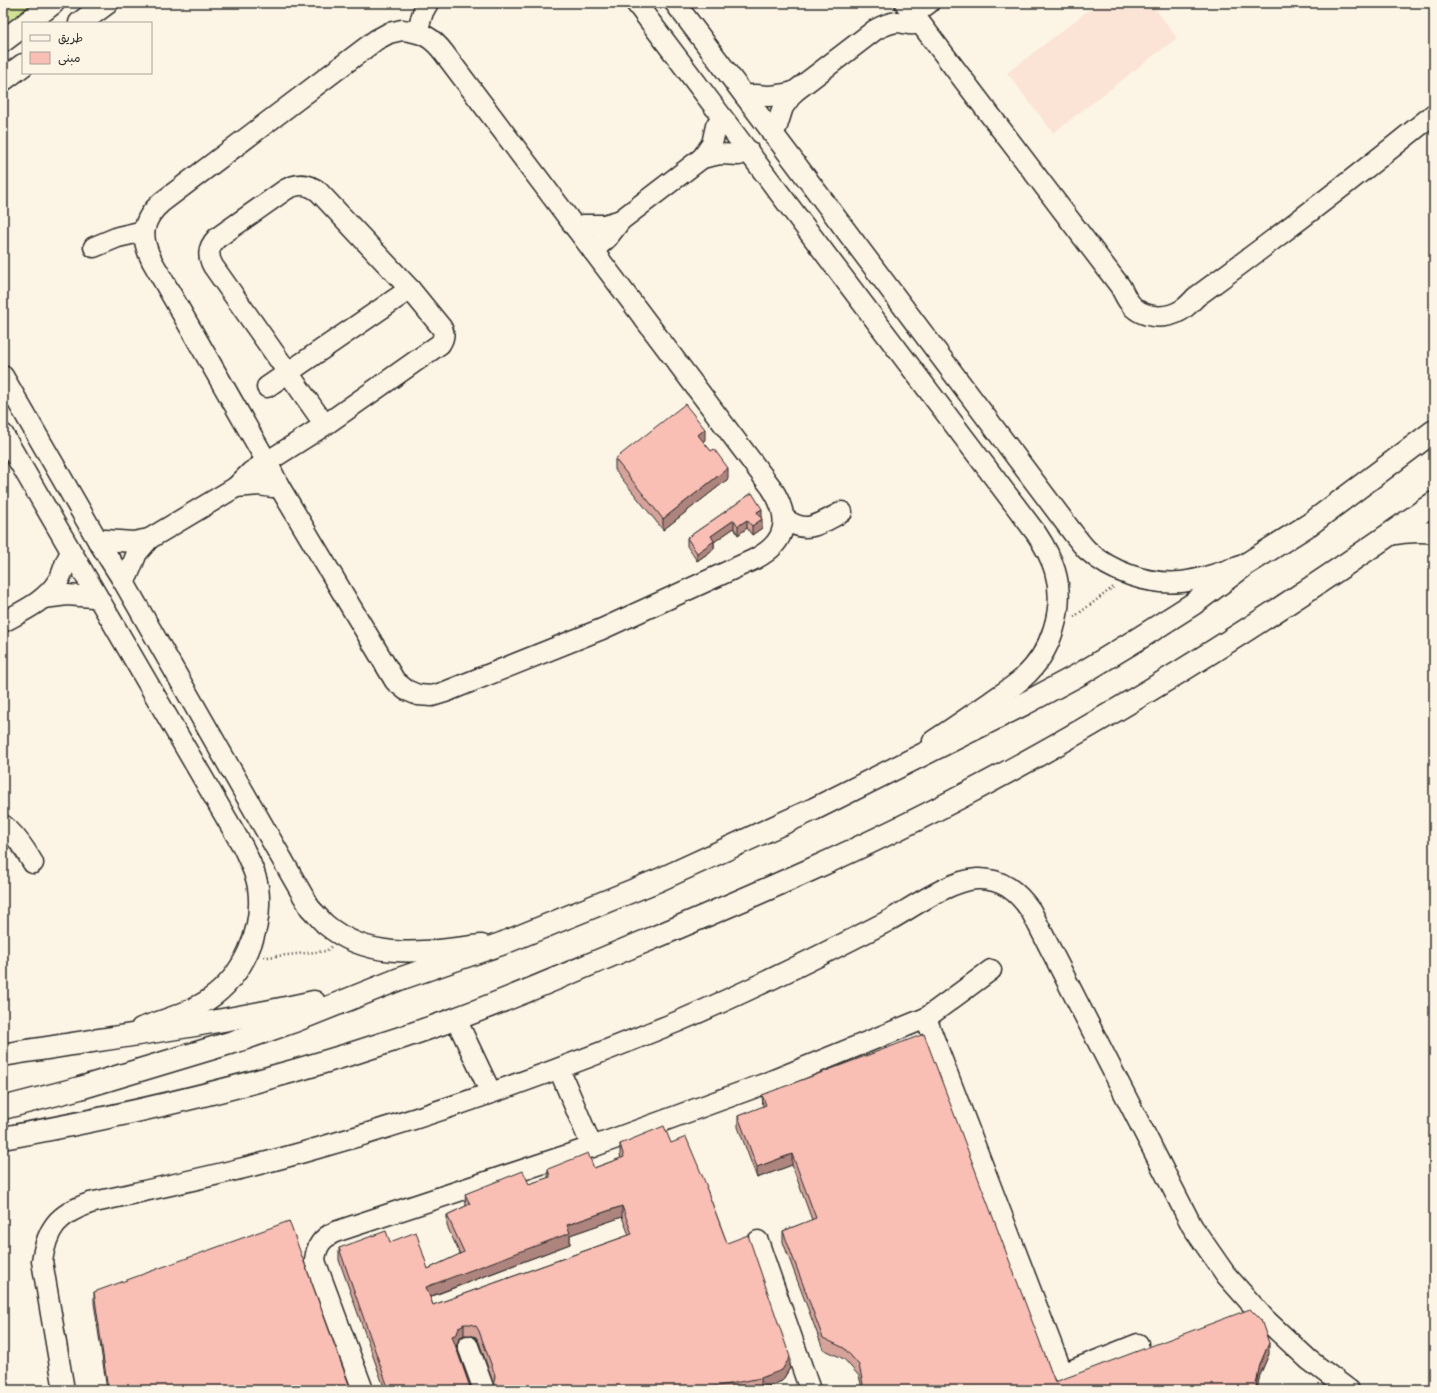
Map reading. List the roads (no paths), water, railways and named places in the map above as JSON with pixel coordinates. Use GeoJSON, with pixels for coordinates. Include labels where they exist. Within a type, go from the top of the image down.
{"type":"FeatureCollection","features":[{"type":"Feature","properties":{"kind":"main road"},"geometry":{"type":"LineString","coordinates":[[28,22],[53,3]]}},
{"type":"Feature","properties":{"kind":"main road"},"geometry":{"type":"LineString","coordinates":[[81,22],[107,3]]}},
{"type":"Feature","properties":{"kind":"main road"},"geometry":{"type":"LineString","coordinates":[[3,41],[22,27]]}},
{"type":"Feature","properties":{"kind":"main road"},"geometry":{"type":"LineString","coordinates":[[3,1108],[80,1088],[243,1039],[323,1010],[402,978],[501,944],[673,874],[814,809],[978,728],[1082,673],[1138,639],[1193,604],[1244,565],[1310,524],[1434,431]]}},
{"type":"Feature","properties":{"kind":"main road"},"geometry":{"type":"LineString","coordinates":[[3,1138],[72,1125],[202,1095],[330,1060],[456,1019],[751,896],[896,830],[967,794],[1058,744],[1175,675],[1309,589],[1434,503]]}},
{"type":"Feature","properties":{"kind":"main road"},"geometry":{"type":"LineString","coordinates":[[3,1055],[192,1026],[263,1013],[333,997],[402,978]]}},
{"type":"Feature","properties":{"kind":"street"},"geometry":{"type":"LineString","coordinates":[[417,32],[421,16],[428,3]]}},
{"type":"Feature","properties":{"kind":"street"},"geometry":{"type":"LineString","coordinates":[[636,3],[1036,533],[1048,552],[1055,573],[1058,595],[1056,617],[1050,639],[1039,660],[1024,678],[890,771]]}},
{"type":"Feature","properties":{"kind":"street"},"geometry":{"type":"LineString","coordinates":[[675,3],[1086,549],[1102,562],[1121,571],[1154,581],[1181,582],[1201,578],[1244,565]]}},
{"type":"Feature","properties":{"kind":"street"},"geometry":{"type":"LineString","coordinates":[[875,30],[881,19],[892,9],[913,9]]}},
{"type":"Feature","properties":{"kind":"street"},"geometry":{"type":"LineString","coordinates":[[772,133],[777,126],[784,107],[794,92],[875,30],[889,23],[904,23],[912,25],[913,9]]}},
{"type":"Feature","properties":{"kind":"street"},"geometry":{"type":"LineString","coordinates":[[913,9],[1120,286],[1129,303],[1139,311],[1150,316],[1173,314],[1186,307],[1196,297],[1310,213],[1434,114]]}},
{"type":"Feature","properties":{"kind":"street"},"geometry":{"type":"LineString","coordinates":[[402,30],[417,32],[437,44],[576,228],[778,496],[784,518],[782,531],[776,543],[767,553],[602,629],[432,696],[418,695],[406,690],[395,681],[279,486],[267,462],[152,261],[144,242],[144,232],[147,220],[153,210],[162,202],[376,40],[389,33],[402,30]]}},
{"type":"Feature","properties":{"kind":"street"},"geometry":{"type":"LineString","coordinates":[[745,96],[756,94],[766,96],[794,92]]}},
{"type":"Feature","properties":{"kind":"street"},"geometry":{"type":"LineString","coordinates":[[593,251],[608,237],[621,220],[702,158],[712,144],[716,126],[722,118]]}},
{"type":"Feature","properties":{"kind":"street"},"geometry":{"type":"LineString","coordinates":[[702,158],[720,154],[739,155],[748,150]]}},
{"type":"Feature","properties":{"kind":"street"},"geometry":{"type":"LineString","coordinates":[[122,579],[128,575],[137,553],[149,539],[236,487],[247,475],[325,425],[440,344],[442,340],[444,333],[441,326],[410,289],[314,187],[299,184],[291,186],[217,238],[209,248],[209,254],[213,266],[325,425]]}},
{"type":"Feature","properties":{"kind":"street"},"geometry":{"type":"LineString","coordinates":[[576,228],[583,225],[604,225],[621,220]]}},
{"type":"Feature","properties":{"kind":"street"},"geometry":{"type":"LineString","coordinates":[[94,247],[118,237],[144,232]]}},
{"type":"Feature","properties":{"kind":"street"},"geometry":{"type":"LineString","coordinates":[[267,387],[410,289]]}},
{"type":"Feature","properties":{"kind":"street"},"geometry":{"type":"LineString","coordinates":[[3,376],[98,541],[122,579],[310,908],[325,924],[343,936],[384,951],[406,952],[501,944]]}},
{"type":"Feature","properties":{"kind":"street"},"geometry":{"type":"LineString","coordinates":[[3,434],[239,840],[252,866],[258,887],[259,908],[256,929],[240,968],[226,985],[209,1000],[189,1010],[121,1036]]}},
{"type":"Feature","properties":{"kind":"street"},"geometry":{"type":"LineString","coordinates":[[236,487],[259,485],[272,487],[279,486]]}},
{"type":"Feature","properties":{"kind":"street"},"geometry":{"type":"LineString","coordinates":[[784,518],[791,524],[800,527],[810,527],[842,512]]}},
{"type":"Feature","properties":{"kind":"street"},"geometry":{"type":"LineString","coordinates":[[1389,535],[1420,531],[1434,533]]}},
{"type":"Feature","properties":{"kind":"street"},"geometry":{"type":"LineString","coordinates":[[98,541],[133,542],[149,539]]}},
{"type":"Feature","properties":{"kind":"street"},"geometry":{"type":"LineString","coordinates":[[3,622],[44,598],[57,583],[64,571],[71,553]]}},
{"type":"Feature","properties":{"kind":"street"},"geometry":{"type":"LineString","coordinates":[[44,598],[67,594],[93,597],[97,596]]}},
{"type":"Feature","properties":{"kind":"street"},"geometry":{"type":"LineString","coordinates":[[3,825],[16,837],[26,850],[33,863]]}},
{"type":"Feature","properties":{"kind":"street"},"geometry":{"type":"LineString","coordinates":[[64,1390],[42,1261],[44,1245],[51,1230],[61,1218],[75,1208],[90,1203],[241,1169],[316,1149],[390,1127],[491,1093],[681,1020],[821,955],[962,881],[978,879],[994,881],[1010,887],[1022,898],[1031,911],[1192,1226],[1226,1274],[1265,1319],[1309,1360],[1349,1390]]}},
{"type":"Feature","properties":{"kind":"street"},"geometry":{"type":"LineString","coordinates":[[363,1390],[317,1270],[315,1261],[316,1251],[326,1236],[592,1147],[764,1084],[926,1018],[991,970]]}},
{"type":"Feature","properties":{"kind":"street"},"geometry":{"type":"LineString","coordinates":[[926,1018],[1062,1372],[1065,1373],[1138,1344]]}},
{"type":"Feature","properties":{"kind":"street"},"geometry":{"type":"LineString","coordinates":[[456,1019],[491,1093]]}},
{"type":"Feature","properties":{"kind":"street"},"geometry":{"type":"LineString","coordinates":[[559,1068],[592,1147]]}},
{"type":"Feature","properties":{"kind":"street"},"geometry":{"type":"LineString","coordinates":[[758,1240],[804,1388]]}},
{"type":"Feature","properties":{"kind":"street"},"geometry":{"type":"LineString","coordinates":[[468,1346],[484,1390]]}}]}
